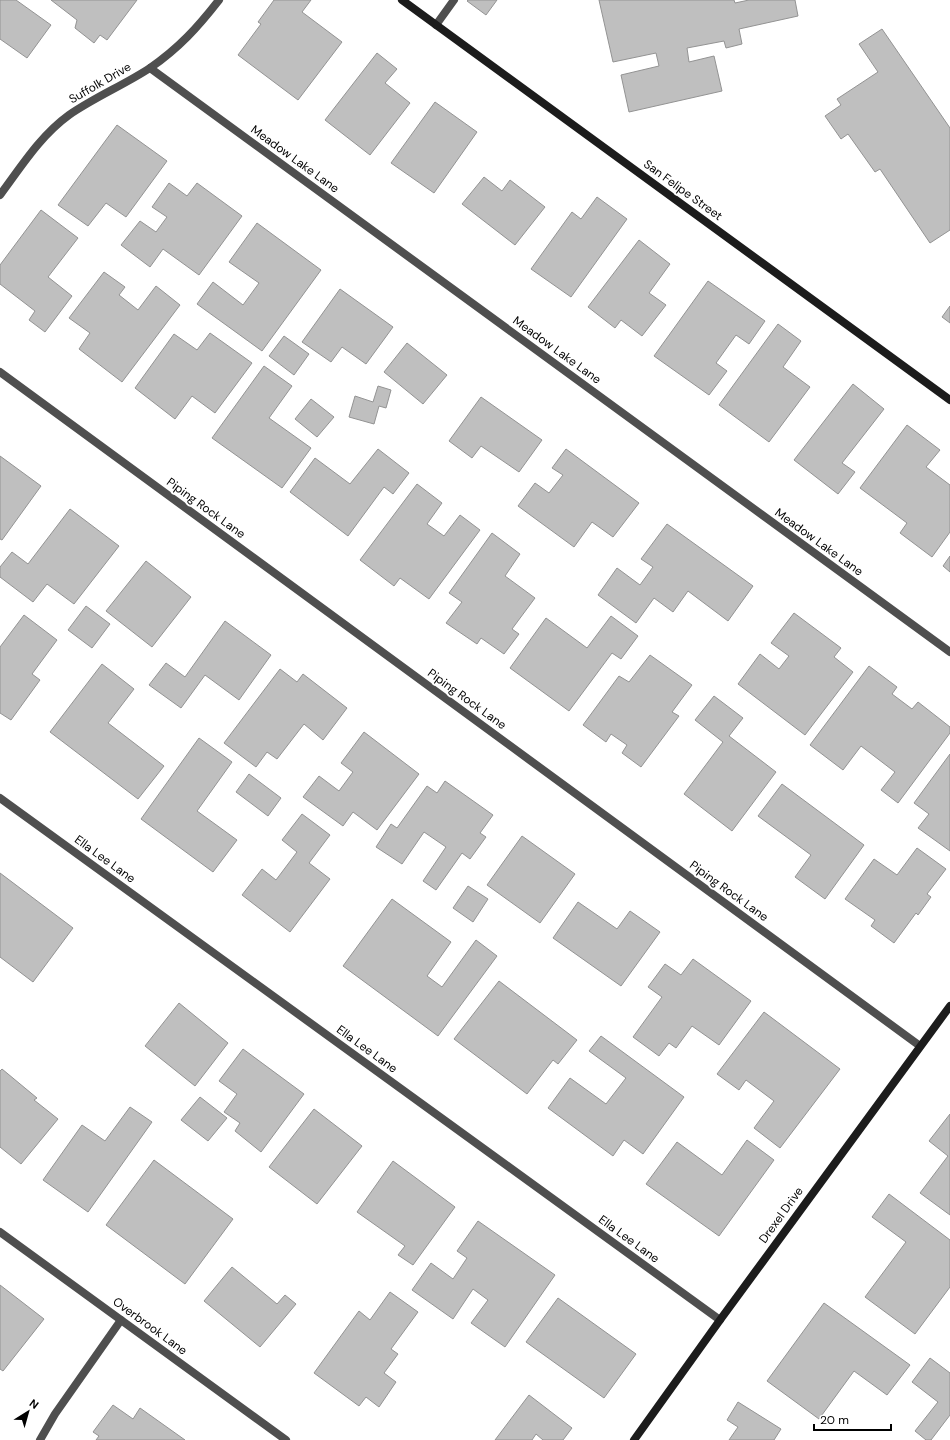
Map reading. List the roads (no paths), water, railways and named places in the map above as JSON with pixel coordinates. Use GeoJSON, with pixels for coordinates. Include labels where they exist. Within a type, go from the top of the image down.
{"type":"FeatureCollection","features":[{"type":"Feature","properties":{"kind":"main road","name":"San Felipe Street"},"geometry":{"type":"LineString","coordinates":[[402,0],[950,400]]}},
{"type":"Feature","properties":{"kind":"main road","name":"Drexel Drive"},"geometry":{"type":"LineString","coordinates":[[634,1440],[950,1006]]}},
{"type":"Feature","properties":{"kind":"street","name":"Suffolk Drive"},"geometry":{"type":"LineString","coordinates":[[0,195],[44,136],[69,115],[150,68],[177,47],[197,28],[219,0]]}},
{"type":"Feature","properties":{"kind":"street"},"geometry":{"type":"LineString","coordinates":[[436,25],[454,0]]}},
{"type":"Feature","properties":{"kind":"street","name":"Meadow Lake Lane"},"geometry":{"type":"LineString","coordinates":[[150,68],[950,652]]}},
{"type":"Feature","properties":{"kind":"street","name":"Piping Rock Lane"},"geometry":{"type":"LineString","coordinates":[[0,372],[920,1046]]}},
{"type":"Feature","properties":{"kind":"street","name":"Ella Lee Lane"},"geometry":{"type":"LineString","coordinates":[[0,798],[720,1320]]}},
{"type":"Feature","properties":{"kind":"street","name":"Overbrook Lane"},"geometry":{"type":"LineString","coordinates":[[0,1232],[286,1440]]}},
{"type":"Feature","properties":{"kind":"street"},"geometry":{"type":"LineString","coordinates":[[40,1440],[55,1414],[121,1320]]}}]}
